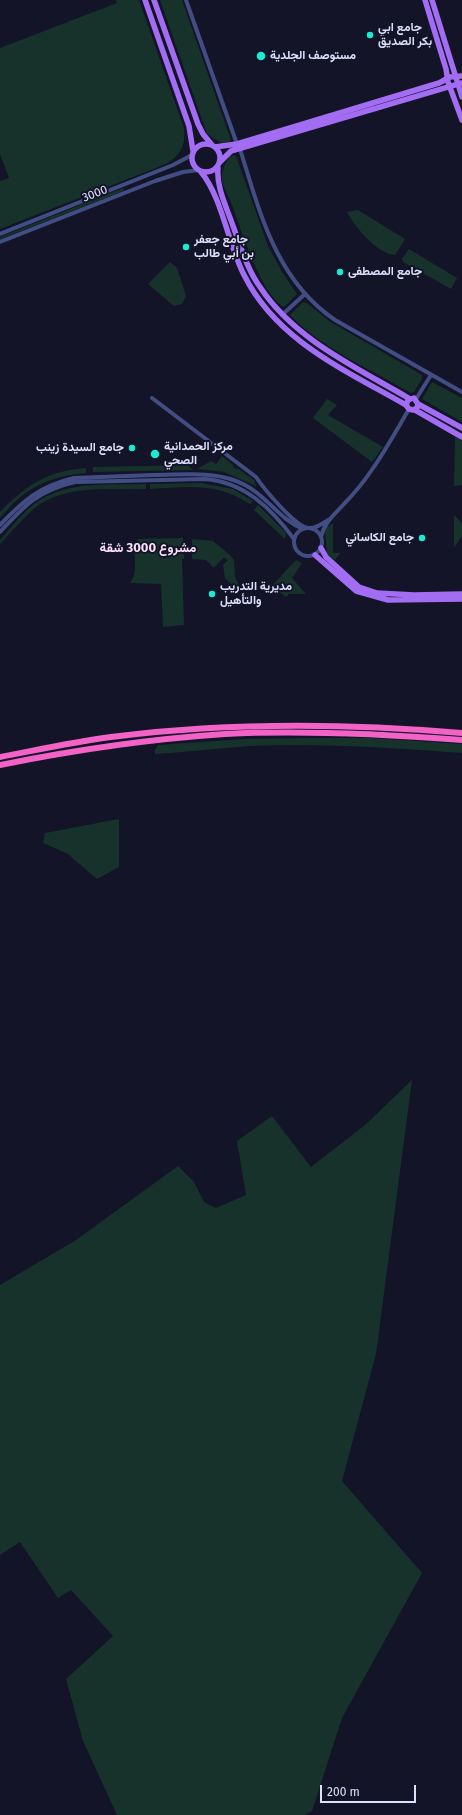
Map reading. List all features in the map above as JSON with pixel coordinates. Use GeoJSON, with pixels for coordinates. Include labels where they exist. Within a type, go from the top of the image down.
{"type":"FeatureCollection","features":[{"type":"Feature","properties":{"kind":"highway"},"geometry":{"type":"LineString","coordinates":[[0,757],[110,737],[226,726],[301,724],[462,733]]}},
{"type":"Feature","properties":{"kind":"highway"},"geometry":{"type":"LineString","coordinates":[[0,765],[50,755],[111,746],[226,734],[299,732],[351,733],[462,740]]}},
{"type":"Feature","properties":{"kind":"main road"},"geometry":{"type":"LineString","coordinates":[[146,0],[189,126],[192,153],[200,171],[211,186],[244,275],[252,290],[291,336],[313,352],[462,437]]}},
{"type":"Feature","properties":{"kind":"main road"},"geometry":{"type":"LineString","coordinates":[[154,0],[198,124],[203,134],[220,154],[218,183],[244,257],[259,286],[282,315],[319,346],[462,428]]}},
{"type":"Feature","properties":{"kind":"main road"},"geometry":{"type":"LineString","coordinates":[[425,0],[447,78],[462,120]]}},
{"type":"Feature","properties":{"kind":"main road"},"geometry":{"type":"LineString","coordinates":[[432,0],[459,76],[462,97]]}},
{"type":"Feature","properties":{"kind":"main road"},"geometry":{"type":"LineString","coordinates":[[200,171],[207,174],[219,165],[227,154],[238,146],[439,83],[447,78],[459,76]]}},
{"type":"Feature","properties":{"kind":"main road"},"geometry":{"type":"LineString","coordinates":[[192,153],[200,145],[238,146],[460,83]]}},
{"type":"Feature","properties":{"kind":"main road"},"geometry":{"type":"LineString","coordinates":[[410,408],[414,401]]}},
{"type":"Feature","properties":{"kind":"main road"},"geometry":{"type":"LineString","coordinates":[[410,408],[414,401]]}},
{"type":"Feature","properties":{"kind":"main road"},"geometry":{"type":"LineString","coordinates":[[321,548],[326,557],[359,587],[377,593],[414,595],[462,594]]}},
{"type":"Feature","properties":{"kind":"main road"},"geometry":{"type":"LineString","coordinates":[[315,555],[356,591],[388,600],[462,599]]}},
{"type":"Feature","properties":{"kind":"street"},"geometry":{"type":"LineString","coordinates":[[186,0],[273,245],[284,267],[305,294],[321,309],[336,320],[462,392]]}},
{"type":"Feature","properties":{"kind":"street","name":"3000"},"geometry":{"type":"LineString","coordinates":[[0,234],[173,165],[192,153]]}},
{"type":"Feature","properties":{"kind":"street","name":"3000"},"geometry":{"type":"LineString","coordinates":[[0,242],[155,181],[183,172],[200,171]]}},
{"type":"Feature","properties":{"kind":"street"},"geometry":{"type":"LineString","coordinates":[[282,315],[305,294]]}},
{"type":"Feature","properties":{"kind":"street"},"geometry":{"type":"LineString","coordinates":[[414,401],[431,375]]}},
{"type":"Feature","properties":{"kind":"street"},"geometry":{"type":"LineString","coordinates":[[152,398],[256,478],[298,523],[316,530],[322,537]]}},
{"type":"Feature","properties":{"kind":"street"},"geometry":{"type":"LineString","coordinates":[[328,520],[318,526],[303,529],[297,533],[294,539],[294,546],[299,554],[308,557],[315,555],[321,548],[323,529],[328,520],[365,481],[410,408]]}},
{"type":"Feature","properties":{"kind":"street"},"geometry":{"type":"LineString","coordinates":[[0,532],[29,502],[45,492],[63,485],[75,482],[215,475],[245,485],[260,495],[292,525],[303,529]]}},
{"type":"Feature","properties":{"kind":"street"},"geometry":{"type":"LineString","coordinates":[[190,477],[225,482],[243,489],[259,500],[294,539]]}},
{"type":"Feature","properties":{"kind":"street"},"geometry":{"type":"LineString","coordinates":[[0,525],[26,498],[42,488],[61,481],[74,478],[160,478]]}},
{"type":"Feature","properties":{"kind":"green space"},"geometry":{"type":"Polygon","coordinates":[[[116,0],[139,0],[184,128],[184,140],[179,153],[166,164],[0,229],[0,181],[9,178],[0,154],[0,48],[117,3],[116,0]]]}},
{"type":"Feature","properties":{"kind":"green space"},"geometry":{"type":"Polygon","coordinates":[[[160,0],[182,0],[231,140],[228,143],[223,144],[207,134],[160,0]]]}},
{"type":"Feature","properties":{"kind":"green space"},"geometry":{"type":"Polygon","coordinates":[[[232,155],[236,156],[268,246],[282,272],[297,294],[284,307],[267,289],[260,276],[246,245],[224,187],[222,173],[227,161],[232,155]]]}},
{"type":"Feature","properties":{"kind":"green space"},"geometry":{"type":"Polygon","coordinates":[[[123,188],[124,191],[0,239],[0,237],[123,188]]]}},
{"type":"Feature","properties":{"kind":"green space"},"geometry":{"type":"Polygon","coordinates":[[[358,210],[405,239],[395,255],[381,250],[374,245],[355,225],[347,212],[358,210]]]}},
{"type":"Feature","properties":{"kind":"green space"},"geometry":{"type":"Polygon","coordinates":[[[409,249],[457,278],[451,289],[403,262],[402,259],[409,249]]]}},
{"type":"Feature","properties":{"kind":"green space"},"geometry":{"type":"Polygon","coordinates":[[[170,262],[177,268],[186,296],[182,304],[174,306],[148,284],[170,262]]]}},
{"type":"Feature","properties":{"kind":"green space"},"geometry":{"type":"Polygon","coordinates":[[[303,302],[307,303],[329,321],[422,375],[422,379],[414,392],[411,393],[348,358],[316,338],[302,327],[290,315],[303,302]]]}},
{"type":"Feature","properties":{"kind":"green space"},"geometry":{"type":"Polygon","coordinates":[[[432,382],[462,398],[462,422],[422,399],[432,382]]]}},
{"type":"Feature","properties":{"kind":"green space"},"geometry":{"type":"Polygon","coordinates":[[[327,399],[337,405],[328,415],[383,447],[372,462],[313,418],[327,399]]]}},
{"type":"Feature","properties":{"kind":"green space"},"geometry":{"type":"Polygon","coordinates":[[[455,437],[462,441],[462,485],[454,486],[455,437]]]}},
{"type":"Feature","properties":{"kind":"green space"},"geometry":{"type":"Polygon","coordinates":[[[222,456],[233,465],[233,467],[236,469],[237,468],[254,480],[256,486],[224,472],[197,469],[211,461],[216,464],[222,456]]]}},
{"type":"Feature","properties":{"kind":"green space"},"geometry":{"type":"Polygon","coordinates":[[[188,465],[193,470],[93,472],[93,467],[188,465]]]}},
{"type":"Feature","properties":{"kind":"green space"},"geometry":{"type":"Polygon","coordinates":[[[86,468],[86,473],[50,480],[33,488],[15,502],[0,518],[0,512],[10,502],[38,481],[60,472],[86,468]]]}},
{"type":"Feature","properties":{"kind":"green space"},"geometry":{"type":"Polygon","coordinates":[[[201,483],[233,489],[253,501],[250,504],[225,492],[214,489],[178,487],[150,489],[150,484],[201,483]]]}},
{"type":"Feature","properties":{"kind":"green space"},"geometry":{"type":"Polygon","coordinates":[[[146,484],[146,489],[103,489],[75,491],[48,500],[31,511],[0,544],[0,540],[16,521],[34,504],[46,496],[73,487],[88,485],[146,484]]]}},
{"type":"Feature","properties":{"kind":"green space"},"geometry":{"type":"Polygon","coordinates":[[[258,505],[286,533],[285,539],[254,510],[258,505]]]}},
{"type":"Feature","properties":{"kind":"green space"},"geometry":{"type":"Polygon","coordinates":[[[454,515],[462,523],[462,536],[454,548],[454,515]]]}},
{"type":"Feature","properties":{"kind":"green space"},"geometry":{"type":"Polygon","coordinates":[[[333,523],[333,553],[340,553],[335,560],[327,554],[325,529],[333,523]]]}},
{"type":"Feature","properties":{"kind":"green space"},"geometry":{"type":"Polygon","coordinates":[[[183,538],[184,559],[182,559],[184,625],[163,627],[161,584],[130,583],[135,572],[135,545],[138,539],[183,538]]]}},
{"type":"Feature","properties":{"kind":"green space"},"geometry":{"type":"Polygon","coordinates":[[[192,539],[213,541],[230,555],[234,560],[235,577],[240,587],[237,590],[225,578],[223,565],[228,560],[224,557],[214,568],[206,560],[192,559],[192,539]]]}},
{"type":"Feature","properties":{"kind":"green space"},"geometry":{"type":"Polygon","coordinates":[[[296,560],[302,563],[292,578],[306,594],[289,594],[286,597],[272,586],[296,560]]]}},
{"type":"Feature","properties":{"kind":"green space"},"geometry":{"type":"Polygon","coordinates":[[[372,738],[462,744],[462,753],[383,748],[278,745],[155,754],[155,750],[158,745],[244,739],[372,738]]]}},
{"type":"Feature","properties":{"kind":"green space"},"geometry":{"type":"Polygon","coordinates":[[[119,819],[119,867],[97,879],[68,854],[43,843],[45,833],[119,819]]]}},
{"type":"Feature","properties":{"kind":"green space"},"geometry":{"type":"Polygon","coordinates":[[[412,1080],[376,1354],[342,1481],[422,1573],[342,1718],[312,1811],[305,1815],[117,1815],[83,1741],[66,1679],[113,1636],[71,1590],[58,1598],[20,1542],[0,1555],[0,1285],[76,1240],[178,1166],[194,1182],[204,1202],[216,1208],[246,1195],[237,1141],[272,1116],[311,1167],[365,1125],[412,1080]]]}},
{"type":"Feature","properties":{"kind":"place","name":"جامع ابي بكر الصديق"},"geometry":{"type":"Point","coordinates":[370,35]}},
{"type":"Feature","properties":{"kind":"place","name":"مستوصف الجلدية"},"geometry":{"type":"Point","coordinates":[261,56]}},
{"type":"Feature","properties":{"kind":"place","name":"جامع جعفر بن أبي طالب"},"geometry":{"type":"Point","coordinates":[186,247]}},
{"type":"Feature","properties":{"kind":"place","name":"جامع المصطفى"},"geometry":{"type":"Point","coordinates":[340,272]}},
{"type":"Feature","properties":{"kind":"place","name":"جامع السيدة زينب"},"geometry":{"type":"Point","coordinates":[132,448]}},
{"type":"Feature","properties":{"kind":"place","name":"مركز الحمدانية الصحي"},"geometry":{"type":"Point","coordinates":[155,454]}},
{"type":"Feature","properties":{"kind":"place","name":"جامع الكاساني"},"geometry":{"type":"Point","coordinates":[422,538]}},
{"type":"Feature","properties":{"kind":"place","name":"مديرية التدريب والتأهيل"},"geometry":{"type":"Point","coordinates":[212,594]}},
{"type":"Feature","properties":{"kind":"district","name":"مشروع 3000 شقة"},"geometry":{"type":"Point","coordinates":[148,548]}}]}
